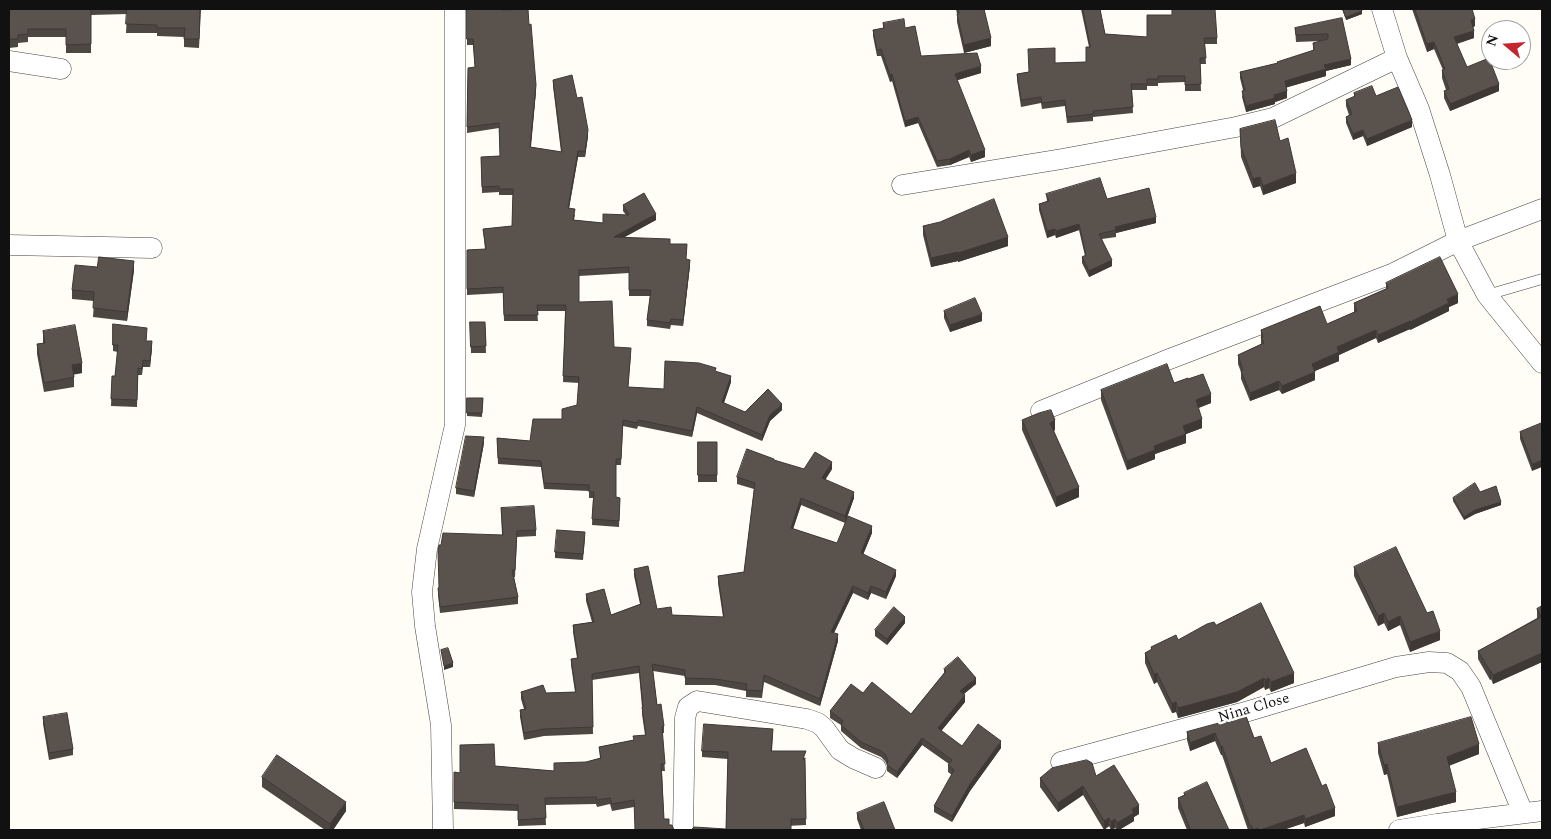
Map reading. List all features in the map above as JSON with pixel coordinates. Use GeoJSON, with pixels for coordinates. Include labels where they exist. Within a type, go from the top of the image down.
{"type":"FeatureCollection","features":[{"type":"Feature","properties":{"kind":"street"},"geometry":{"type":"LineString","coordinates":[[443,830],[441,725],[425,626],[422,592],[426,549],[455,425],[455,9]]}},
{"type":"Feature","properties":{"kind":"street"},"geometry":{"type":"LineString","coordinates":[[1382,9],[1397,58],[1419,109],[1458,241],[1487,295],[1542,363]]}},
{"type":"Feature","properties":{"kind":"street"},"geometry":{"type":"LineString","coordinates":[[902,185],[1062,159],[1236,127],[1273,118],[1397,58]]}},
{"type":"Feature","properties":{"kind":"street"},"geometry":{"type":"LineString","coordinates":[[9,61],[61,69]]}},
{"type":"Feature","properties":{"kind":"street"},"geometry":{"type":"LineString","coordinates":[[1041,411],[1167,360],[1394,273],[1458,241],[1542,209]]}},
{"type":"Feature","properties":{"kind":"street"},"geometry":{"type":"LineString","coordinates":[[9,245],[152,248]]}},
{"type":"Feature","properties":{"kind":"street","name":"Nina Close"},"geometry":{"type":"LineString","coordinates":[[1061,762],[1242,713],[1396,667],[1429,662],[1447,663],[1460,671],[1470,687],[1532,812]]}},
{"type":"Feature","properties":{"kind":"street"},"geometry":{"type":"LineString","coordinates":[[683,830],[685,718],[688,707],[698,701],[806,719],[818,723],[840,750],[876,768]]}},
{"type":"Feature","properties":{"kind":"street"},"geometry":{"type":"LineString","coordinates":[[1400,830],[1532,812]]}},
{"type":"Feature","properties":{"kind":"lane"},"geometry":{"type":"LineString","coordinates":[[1487,295],[1542,279]]}},
{"type":"Feature","properties":{"kind":"building"},"geometry":{"type":"Polygon","coordinates":[[[9,9],[91,9],[91,44],[66,45],[66,29],[28,29],[28,34],[18,35],[18,39],[9,39],[9,9]]]}},
{"type":"Feature","properties":{"kind":"building"},"geometry":{"type":"Polygon","coordinates":[[[127,9],[200,9],[199,39],[184,39],[185,28],[157,28],[157,25],[126,24],[127,9]]]}},
{"type":"Feature","properties":{"kind":"building"},"geometry":{"type":"Polygon","coordinates":[[[467,9],[528,9],[536,85],[530,147],[562,152],[553,80],[572,75],[577,98],[582,97],[588,130],[585,151],[578,151],[568,208],[575,209],[573,220],[603,223],[603,214],[629,215],[623,205],[644,193],[656,214],[614,237],[670,239],[670,244],[687,244],[686,259],[690,260],[683,320],[671,319],[670,323],[647,320],[651,290],[629,290],[629,267],[579,270],[579,302],[612,301],[614,347],[631,348],[628,387],[664,389],[665,361],[699,363],[716,368],[715,371],[731,376],[722,402],[745,412],[768,389],[782,404],[770,415],[762,435],[697,407],[692,431],[638,420],[637,423],[623,420],[621,459],[616,459],[616,497],[620,498],[619,521],[592,519],[594,492],[589,492],[589,485],[544,483],[541,461],[498,458],[497,438],[530,441],[533,419],[562,419],[562,409],[577,405],[579,377],[563,376],[566,305],[537,305],[538,315],[504,315],[503,287],[467,289],[467,250],[486,249],[483,229],[512,226],[513,189],[499,189],[499,186],[482,187],[481,157],[500,156],[499,123],[467,127],[468,68],[475,67],[473,39],[467,39],[467,9]]]}},
{"type":"Feature","properties":{"kind":"building"},"geometry":{"type":"Polygon","coordinates":[[[958,9],[984,9],[991,38],[964,45],[957,14],[959,13],[958,9]]]}},
{"type":"Feature","properties":{"kind":"building"},"geometry":{"type":"Polygon","coordinates":[[[1083,9],[1100,9],[1105,34],[1147,37],[1147,15],[1172,15],[1172,9],[1215,9],[1217,38],[1204,38],[1206,58],[1200,58],[1201,84],[1185,85],[1185,76],[1158,76],[1158,79],[1147,79],[1147,84],[1131,84],[1133,107],[1093,111],[1093,114],[1067,117],[1065,100],[1042,103],[1041,97],[1021,100],[1017,74],[1029,72],[1028,49],[1055,48],[1055,63],[1086,62],[1086,47],[1090,47],[1083,9]]]}},
{"type":"Feature","properties":{"kind":"building"},"geometry":{"type":"Polygon","coordinates":[[[1343,9],[1361,9],[1362,11],[1346,17],[1343,9]]]}},
{"type":"Feature","properties":{"kind":"building"},"geometry":{"type":"Polygon","coordinates":[[[1415,9],[1472,9],[1475,19],[1471,20],[1474,31],[1454,37],[1467,67],[1481,61],[1481,70],[1494,70],[1499,84],[1450,104],[1444,91],[1449,89],[1442,70],[1445,69],[1434,42],[1427,44],[1415,9]]]}},
{"type":"Feature","properties":{"kind":"building"},"geometry":{"type":"Polygon","coordinates":[[[1342,18],[1351,59],[1324,65],[1326,69],[1285,81],[1287,91],[1274,95],[1275,98],[1246,106],[1242,91],[1245,90],[1240,72],[1278,63],[1314,50],[1313,43],[1328,39],[1328,34],[1296,35],[1295,28],[1342,18]]]}},
{"type":"Feature","properties":{"kind":"building"},"geometry":{"type":"Polygon","coordinates":[[[904,19],[905,28],[915,26],[921,56],[977,53],[981,66],[955,74],[985,150],[971,155],[969,150],[950,159],[937,161],[918,117],[905,121],[892,74],[890,75],[881,49],[877,50],[873,30],[884,28],[883,23],[904,19]]]}},
{"type":"Feature","properties":{"kind":"building"},"geometry":{"type":"Polygon","coordinates":[[[1372,86],[1376,96],[1398,87],[1412,120],[1367,139],[1363,130],[1353,134],[1346,117],[1352,114],[1346,100],[1355,96],[1354,93],[1372,86]]]}},
{"type":"Feature","properties":{"kind":"building"},"geometry":{"type":"Polygon","coordinates":[[[1275,120],[1280,141],[1288,138],[1296,173],[1263,186],[1260,177],[1253,179],[1241,147],[1240,129],[1275,120]]]}},
{"type":"Feature","properties":{"kind":"building"},"geometry":{"type":"Polygon","coordinates":[[[1100,178],[1107,199],[1149,188],[1156,217],[1115,227],[1116,230],[1099,234],[1112,260],[1089,271],[1082,257],[1086,255],[1079,224],[1056,231],[1055,229],[1047,231],[1039,204],[1049,201],[1046,194],[1100,178]]]}},
{"type":"Feature","properties":{"kind":"building"},"geometry":{"type":"Polygon","coordinates":[[[994,199],[1008,237],[958,253],[931,258],[923,226],[940,222],[994,199]]]}},
{"type":"Feature","properties":{"kind":"building"},"geometry":{"type":"Polygon","coordinates":[[[99,257],[134,261],[127,312],[93,308],[94,292],[72,290],[75,265],[97,267],[99,257]]]}},
{"type":"Feature","properties":{"kind":"building"},"geometry":{"type":"Polygon","coordinates":[[[1440,257],[1458,294],[1447,299],[1449,303],[1378,335],[1376,330],[1337,347],[1339,352],[1312,364],[1315,372],[1282,386],[1279,381],[1250,393],[1241,371],[1243,370],[1238,355],[1264,343],[1261,337],[1263,337],[1261,330],[1320,306],[1327,324],[1357,311],[1354,303],[1388,288],[1386,283],[1440,257]]]}},
{"type":"Feature","properties":{"kind":"building"},"geometry":{"type":"Polygon","coordinates":[[[975,298],[982,314],[950,325],[944,311],[975,298]]]}},
{"type":"Feature","properties":{"kind":"building"},"geometry":{"type":"Polygon","coordinates":[[[470,322],[485,322],[486,346],[471,347],[470,322]]]}},
{"type":"Feature","properties":{"kind":"building"},"geometry":{"type":"Polygon","coordinates":[[[113,324],[147,328],[146,341],[152,341],[150,361],[143,360],[142,369],[138,368],[137,400],[111,399],[112,376],[115,376],[118,345],[113,345],[113,324]]]}},
{"type":"Feature","properties":{"kind":"building"},"geometry":{"type":"Polygon","coordinates":[[[75,325],[82,363],[72,365],[74,377],[44,383],[37,344],[45,343],[43,331],[75,325]]]}},
{"type":"Feature","properties":{"kind":"building"},"geometry":{"type":"Polygon","coordinates":[[[1167,364],[1174,383],[1203,374],[1211,394],[1196,400],[1202,419],[1183,426],[1186,434],[1154,446],[1155,450],[1127,461],[1101,390],[1167,364]]]}},
{"type":"Feature","properties":{"kind":"building"},"geometry":{"type":"Polygon","coordinates":[[[467,398],[483,398],[482,413],[467,413],[467,398]]]}},
{"type":"Feature","properties":{"kind":"building"},"geometry":{"type":"Polygon","coordinates":[[[1051,410],[1055,420],[1050,423],[1079,487],[1056,497],[1022,420],[1051,410]]]}},
{"type":"Feature","properties":{"kind":"building"},"geometry":{"type":"Polygon","coordinates":[[[1542,423],[1542,460],[1532,464],[1520,432],[1542,423]]]}},
{"type":"Feature","properties":{"kind":"building"},"geometry":{"type":"Polygon","coordinates":[[[466,436],[484,437],[474,491],[456,488],[466,436]]]}},
{"type":"Feature","properties":{"kind":"building"},"geometry":{"type":"Polygon","coordinates":[[[698,442],[717,442],[717,475],[698,475],[698,442]]]}},
{"type":"Feature","properties":{"kind":"building"},"geometry":{"type":"Polygon","coordinates":[[[747,449],[804,469],[815,452],[832,462],[822,478],[854,492],[845,516],[801,498],[791,528],[837,543],[848,516],[872,526],[861,553],[896,570],[886,592],[871,586],[868,593],[853,586],[831,632],[838,634],[820,699],[764,675],[762,691],[746,690],[747,684],[715,679],[685,678],[685,670],[652,664],[657,705],[661,704],[664,726],[662,727],[665,764],[661,764],[664,819],[669,819],[669,825],[672,825],[674,830],[635,830],[634,800],[612,804],[610,798],[597,800],[596,797],[545,798],[546,818],[518,820],[518,805],[454,802],[454,772],[460,773],[460,745],[494,744],[495,766],[554,771],[554,763],[586,762],[601,758],[599,747],[634,740],[633,736],[646,735],[639,666],[592,674],[593,727],[544,729],[524,733],[520,710],[526,709],[521,692],[543,685],[546,693],[576,692],[571,659],[578,658],[573,625],[594,622],[586,594],[604,589],[611,615],[641,604],[634,569],[648,566],[657,609],[671,607],[672,615],[724,617],[718,576],[744,572],[755,483],[737,477],[747,449]]]}},
{"type":"Feature","properties":{"kind":"building"},"geometry":{"type":"Polygon","coordinates":[[[1475,483],[1480,492],[1496,486],[1501,502],[1475,510],[1464,517],[1453,498],[1475,483]]]}},
{"type":"Feature","properties":{"kind":"building"},"geometry":{"type":"Polygon","coordinates":[[[534,506],[536,530],[517,531],[515,570],[512,570],[518,597],[440,607],[438,551],[443,533],[503,535],[501,508],[534,506]]]}},
{"type":"Feature","properties":{"kind":"building"},"geometry":{"type":"Polygon","coordinates":[[[557,530],[585,532],[583,554],[555,552],[557,530]]]}},
{"type":"Feature","properties":{"kind":"building"},"geometry":{"type":"Polygon","coordinates":[[[1396,547],[1427,613],[1433,611],[1440,631],[1410,642],[1400,616],[1388,622],[1384,613],[1378,616],[1354,567],[1396,547]]]}},
{"type":"Feature","properties":{"kind":"building"},"geometry":{"type":"Polygon","coordinates":[[[1261,603],[1294,673],[1271,682],[1269,678],[1265,680],[1264,678],[1237,692],[1178,708],[1176,702],[1172,704],[1157,673],[1154,674],[1145,653],[1152,649],[1151,647],[1176,635],[1178,640],[1207,624],[1214,622],[1216,625],[1261,603]]]}},
{"type":"Feature","properties":{"kind":"building"},"geometry":{"type":"Polygon","coordinates":[[[1542,606],[1542,653],[1493,675],[1478,651],[1541,617],[1537,609],[1542,606]]]}},
{"type":"Feature","properties":{"kind":"building"},"geometry":{"type":"Polygon","coordinates":[[[894,607],[905,617],[887,639],[875,630],[894,607]]]}},
{"type":"Feature","properties":{"kind":"building"},"geometry":{"type":"Polygon","coordinates":[[[448,648],[453,663],[444,666],[441,650],[448,648]]]}},
{"type":"Feature","properties":{"kind":"building"},"geometry":{"type":"Polygon","coordinates":[[[958,657],[976,678],[960,691],[965,695],[938,728],[962,746],[978,724],[1001,741],[970,784],[952,816],[934,806],[954,770],[948,765],[952,760],[922,738],[897,772],[887,765],[888,760],[885,754],[861,742],[841,725],[843,721],[830,711],[851,684],[863,693],[872,682],[911,714],[946,671],[944,669],[958,657]]]}},
{"type":"Feature","properties":{"kind":"building"},"geometry":{"type":"Polygon","coordinates":[[[67,713],[73,749],[49,753],[43,717],[67,713]]]}},
{"type":"Feature","properties":{"kind":"building"},"geometry":{"type":"Polygon","coordinates":[[[1246,716],[1254,738],[1261,736],[1271,763],[1306,748],[1322,786],[1326,784],[1335,808],[1305,819],[1304,815],[1260,830],[1258,828],[1253,830],[1222,746],[1215,733],[1190,743],[1187,732],[1246,716]]]}},
{"type":"Feature","properties":{"kind":"building"},"geometry":{"type":"Polygon","coordinates":[[[1471,717],[1479,744],[1447,757],[1456,792],[1397,807],[1387,764],[1384,765],[1378,743],[1471,717]]]}},
{"type":"Feature","properties":{"kind":"building"},"geometry":{"type":"Polygon","coordinates":[[[704,724],[773,729],[771,751],[806,751],[803,759],[805,760],[806,819],[791,819],[791,830],[691,830],[694,827],[726,829],[728,752],[702,751],[704,724]]]}},
{"type":"Feature","properties":{"kind":"building"},"geometry":{"type":"Polygon","coordinates":[[[277,755],[346,802],[330,824],[262,777],[277,755]]]}},
{"type":"Feature","properties":{"kind":"building"},"geometry":{"type":"Polygon","coordinates":[[[1087,760],[1092,763],[1096,776],[1114,765],[1139,805],[1132,809],[1134,813],[1117,823],[1115,819],[1111,822],[1109,818],[1104,821],[1083,786],[1058,803],[1040,778],[1052,768],[1087,760]]]}},
{"type":"Feature","properties":{"kind":"building"},"geometry":{"type":"Polygon","coordinates":[[[1207,782],[1229,830],[1188,830],[1190,829],[1178,798],[1207,782]]]}},
{"type":"Feature","properties":{"kind":"building"},"geometry":{"type":"Polygon","coordinates":[[[884,802],[895,830],[864,830],[857,813],[884,802]]]}}]}
